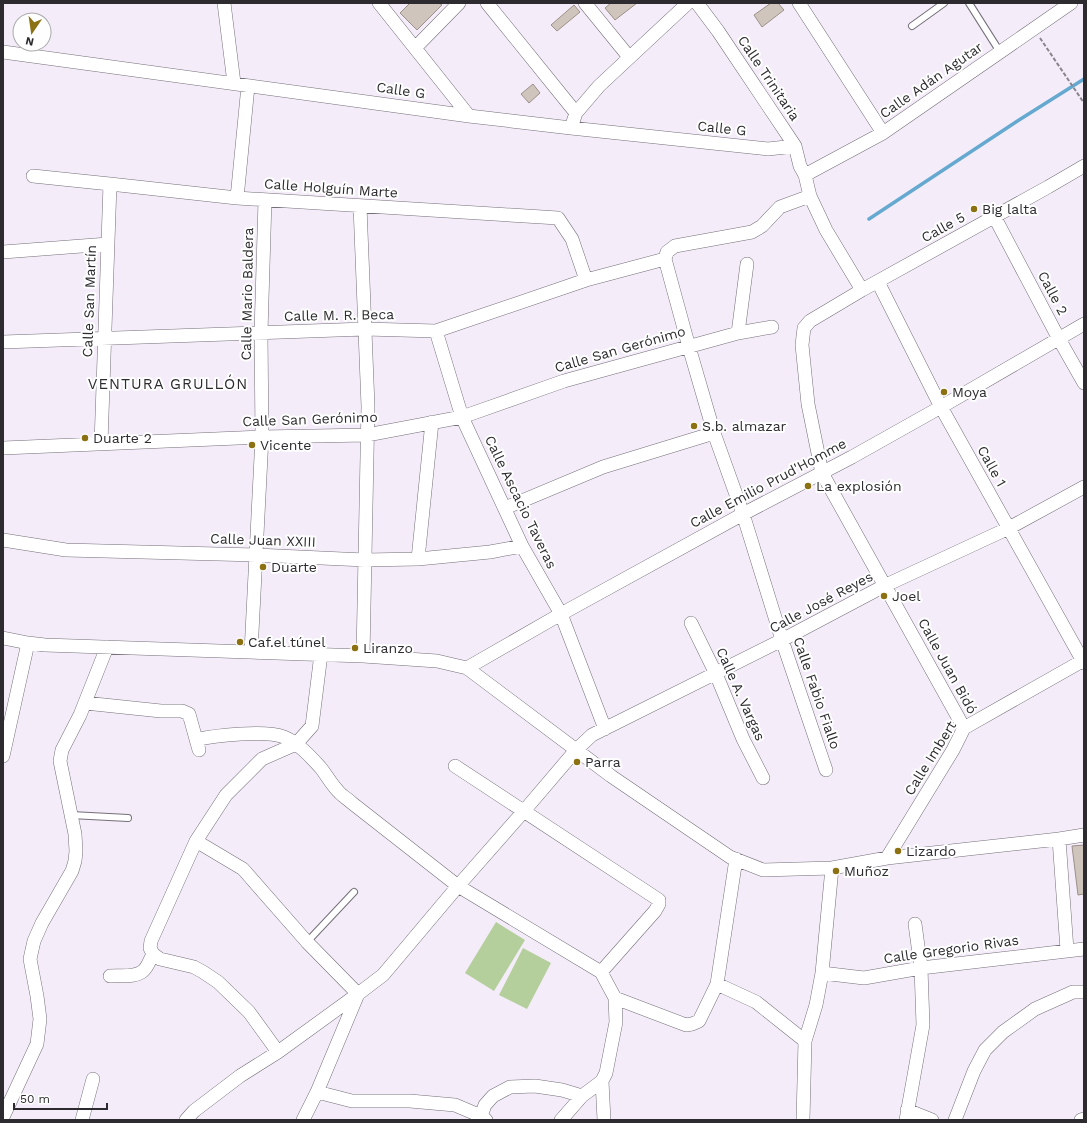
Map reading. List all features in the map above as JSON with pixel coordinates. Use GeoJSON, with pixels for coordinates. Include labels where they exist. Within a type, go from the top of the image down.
{"type":"FeatureCollection","features":[{"type":"Feature","properties":{"kind":"street"},"geometry":{"type":"LineString","coordinates":[[224,3],[234,83]]}},
{"type":"Feature","properties":{"kind":"street"},"geometry":{"type":"LineString","coordinates":[[379,3],[470,116]]}},
{"type":"Feature","properties":{"kind":"street"},"geometry":{"type":"LineString","coordinates":[[415,48],[459,3]]}},
{"type":"Feature","properties":{"kind":"street"},"geometry":{"type":"LineString","coordinates":[[487,3],[576,113]]}},
{"type":"Feature","properties":{"kind":"street"},"geometry":{"type":"LineString","coordinates":[[585,3],[629,57]]}},
{"type":"Feature","properties":{"kind":"street"},"geometry":{"type":"LineString","coordinates":[[571,128],[576,113],[598,86],[688,3]]}},
{"type":"Feature","properties":{"kind":"street","name":"Calle Trinitaria"},"geometry":{"type":"LineString","coordinates":[[697,3],[718,31],[795,146],[800,166],[805,175],[810,196],[826,230],[862,290]]}},
{"type":"Feature","properties":{"kind":"street","name":"Calle Adán Agutar"},"geometry":{"type":"LineString","coordinates":[[805,175],[883,133],[1071,3]]}},
{"type":"Feature","properties":{"kind":"street"},"geometry":{"type":"LineString","coordinates":[[801,4],[883,133]]}},
{"type":"Feature","properties":{"kind":"street","name":"Calle G"},"geometry":{"type":"LineString","coordinates":[[3,52],[470,116],[571,128],[768,149],[795,146]]}},
{"type":"Feature","properties":{"kind":"street"},"geometry":{"type":"LineString","coordinates":[[237,198],[248,86]]}},
{"type":"Feature","properties":{"kind":"street","name":"Calle 5"},"geometry":{"type":"LineString","coordinates":[[822,473],[808,404],[802,345],[804,328],[810,321],[862,290],[994,216],[1048,188],[1084,166]]}},
{"type":"Feature","properties":{"kind":"street","name":"Calle Holguín Marte"},"geometry":{"type":"LineString","coordinates":[[33,176],[237,198],[558,218],[572,239],[586,280]]}},
{"type":"Feature","properties":{"kind":"street","name":"Calle San Martín"},"geometry":{"type":"LineString","coordinates":[[101,444],[110,184]]}},
{"type":"Feature","properties":{"kind":"street"},"geometry":{"type":"LineString","coordinates":[[665,259],[667,252],[675,246],[752,232],[762,226],[780,207],[810,196]]}},
{"type":"Feature","properties":{"kind":"street","name":"Calle Mario Baldera"},"geometry":{"type":"LineString","coordinates":[[251,652],[262,436],[261,333],[265,200]]}},
{"type":"Feature","properties":{"kind":"street"},"geometry":{"type":"LineString","coordinates":[[360,206],[368,406],[364,656]]}},
{"type":"Feature","properties":{"kind":"street","name":"Calle 2"},"geometry":{"type":"LineString","coordinates":[[994,216],[1084,383]]}},
{"type":"Feature","properties":{"kind":"street"},"geometry":{"type":"LineString","coordinates":[[3,252],[108,244]]}},
{"type":"Feature","properties":{"kind":"street","name":"Calle M. R. Beca"},"geometry":{"type":"LineString","coordinates":[[3,342],[365,329],[436,330],[586,280],[665,259]]}},
{"type":"Feature","properties":{"kind":"street","name":"Calle Fabio Fiallo"},"geometry":{"type":"LineString","coordinates":[[665,259],[714,433],[743,514],[782,640],[826,770]]}},
{"type":"Feature","properties":{"kind":"street"},"geometry":{"type":"LineString","coordinates":[[738,333],[747,264]]}},
{"type":"Feature","properties":{"kind":"street","name":"Calle 1"},"geometry":{"type":"LineString","coordinates":[[878,282],[941,407],[1084,662]]}},
{"type":"Feature","properties":{"kind":"street","name":"Calle Emilio Prud'Homme"},"geometry":{"type":"LineString","coordinates":[[467,668],[743,514],[822,473],[941,407],[1084,324]]}},
{"type":"Feature","properties":{"kind":"street","name":"Calle San Gerónimo"},"geometry":{"type":"LineString","coordinates":[[3,448],[262,436],[367,435],[432,422],[462,418],[564,381],[738,333],[772,327]]}},
{"type":"Feature","properties":{"kind":"street","name":"Calle Ascacio Taveras"},"geometry":{"type":"LineString","coordinates":[[436,330],[462,418],[522,546],[562,614],[605,729]]}},
{"type":"Feature","properties":{"kind":"street"},"geometry":{"type":"LineString","coordinates":[[418,559],[432,422]]}},
{"type":"Feature","properties":{"kind":"street"},"geometry":{"type":"LineString","coordinates":[[504,508],[603,467],[714,433]]}},
{"type":"Feature","properties":{"kind":"street","name":"Calle Juan Bidó"},"geometry":{"type":"LineString","coordinates":[[822,473],[964,728]]}},
{"type":"Feature","properties":{"kind":"street","name":"Calle José Reyes"},"geometry":{"type":"LineString","coordinates":[[186,1120],[205,1102],[240,1076],[278,1052],[383,975],[576,750],[592,735],[716,674],[884,586],[1008,528],[1084,487]]}},
{"type":"Feature","properties":{"kind":"street","name":"Calle Juan XXIII"},"geometry":{"type":"LineString","coordinates":[[3,540],[66,550],[256,555],[365,560],[418,559],[490,552],[522,546]]}},
{"type":"Feature","properties":{"kind":"street","name":"Calle A. Vargas"},"geometry":{"type":"LineString","coordinates":[[691,622],[716,674],[743,739],[762,778]]}},
{"type":"Feature","properties":{"kind":"street"},"geometry":{"type":"LineString","coordinates":[[3,638],[28,643],[107,647],[364,656],[437,661],[467,668],[611,776],[730,857],[763,870],[832,868],[887,858],[1084,835]]}},
{"type":"Feature","properties":{"kind":"street"},"geometry":{"type":"LineString","coordinates":[[3,756],[28,643]]}},
{"type":"Feature","properties":{"kind":"street"},"geometry":{"type":"LineString","coordinates":[[3,1117],[37,1044],[40,1019],[30,959],[34,941],[42,923],[72,871],[75,860],[75,834],[60,762],[62,750],[80,715],[107,647]]}},
{"type":"Feature","properties":{"kind":"street"},"geometry":{"type":"LineString","coordinates":[[278,1052],[249,1012],[218,982],[194,968],[160,959],[153,954],[150,948],[151,941],[196,841],[226,795],[262,759],[296,744],[312,726],[321,654]]}},
{"type":"Feature","properties":{"kind":"street","name":"Calle Imbert"},"geometry":{"type":"LineString","coordinates":[[887,858],[953,750],[964,728],[1084,662]]}},
{"type":"Feature","properties":{"kind":"street"},"geometry":{"type":"LineString","coordinates":[[85,703],[161,711],[186,712],[189,714],[197,745],[205,738],[223,736],[266,734],[284,737],[296,744],[320,767],[338,791],[458,886],[601,972],[614,998],[616,1022],[606,1073],[602,1081],[582,1096],[561,1120]]}},
{"type":"Feature","properties":{"kind":"street"},"geometry":{"type":"LineString","coordinates":[[455,766],[659,900],[659,904],[655,911],[601,972]]}},
{"type":"Feature","properties":{"kind":"street"},"geometry":{"type":"LineString","coordinates":[[1059,839],[1067,950]]}},
{"type":"Feature","properties":{"kind":"street"},"geometry":{"type":"LineString","coordinates":[[196,841],[243,869],[307,942],[358,994],[317,1092],[303,1120]]}},
{"type":"Feature","properties":{"kind":"street"},"geometry":{"type":"LineString","coordinates":[[614,998],[686,1025],[699,1021],[718,984],[736,859]]}},
{"type":"Feature","properties":{"kind":"street"},"geometry":{"type":"LineString","coordinates":[[803,1120],[805,1041],[816,1005],[822,973],[832,868]]}},
{"type":"Feature","properties":{"kind":"street"},"geometry":{"type":"LineString","coordinates":[[915,924],[921,968],[923,1025],[907,1115],[932,1120]]}},
{"type":"Feature","properties":{"kind":"street","name":"Calle Gregorio Rivas"},"geometry":{"type":"LineString","coordinates":[[822,973],[864,978],[921,968],[1084,948]]}},
{"type":"Feature","properties":{"kind":"street"},"geometry":{"type":"LineString","coordinates":[[110,976],[134,975],[142,972],[153,954]]}},
{"type":"Feature","properties":{"kind":"street"},"geometry":{"type":"LineString","coordinates":[[718,984],[756,1002],[805,1041]]}},
{"type":"Feature","properties":{"kind":"street"},"geometry":{"type":"LineString","coordinates":[[955,1120],[974,1071],[985,1050],[1003,1032],[1035,1009],[1073,992],[1084,992]]}},
{"type":"Feature","properties":{"kind":"street"},"geometry":{"type":"LineString","coordinates":[[82,1120],[93,1079]]}},
{"type":"Feature","properties":{"kind":"street"},"geometry":{"type":"LineString","coordinates":[[602,1081],[604,1120]]}},
{"type":"Feature","properties":{"kind":"street"},"geometry":{"type":"LineString","coordinates":[[317,1092],[352,1101],[410,1101],[456,1105],[483,1118],[485,1105],[493,1096],[510,1087],[535,1086],[562,1090],[582,1096]]}},
{"type":"Feature","properties":{"kind":"lane"},"geometry":{"type":"LineString","coordinates":[[912,26],[944,3]]}},
{"type":"Feature","properties":{"kind":"lane"},"geometry":{"type":"LineString","coordinates":[[969,3],[1000,52]]}},
{"type":"Feature","properties":{"kind":"lane"},"geometry":{"type":"LineString","coordinates":[[70,815],[128,818]]}},
{"type":"Feature","properties":{"kind":"lane"},"geometry":{"type":"LineString","coordinates":[[307,942],[354,892]]}},
{"type":"Feature","properties":{"kind":"path"},"geometry":{"type":"LineString","coordinates":[[1034,28],[1084,103]]}},
{"type":"Feature","properties":{"kind":"green space"},"geometry":{"type":"Polygon","coordinates":[[[496,922],[525,940],[494,991],[465,973],[496,922]]]}},
{"type":"Feature","properties":{"kind":"green space"},"geometry":{"type":"Polygon","coordinates":[[[523,948],[551,963],[527,1009],[499,995],[523,948]]]}},
{"type":"Feature","properties":{"kind":"building"},"geometry":{"type":"Polygon","coordinates":[[[410,3],[439,3],[442,5],[417,30],[400,13],[410,3]]]}},
{"type":"Feature","properties":{"kind":"building"},"geometry":{"type":"Polygon","coordinates":[[[611,3],[637,3],[615,20],[605,8],[611,3]]]}},
{"type":"Feature","properties":{"kind":"building"},"geometry":{"type":"Polygon","coordinates":[[[771,3],[778,3],[784,10],[762,27],[754,15],[771,3]]]}},
{"type":"Feature","properties":{"kind":"building"},"geometry":{"type":"Polygon","coordinates":[[[574,5],[580,12],[557,31],[551,25],[574,5]]]}},
{"type":"Feature","properties":{"kind":"building"},"geometry":{"type":"Polygon","coordinates":[[[533,84],[540,93],[529,103],[521,94],[533,84]]]}},
{"type":"Feature","properties":{"kind":"building"},"geometry":{"type":"Polygon","coordinates":[[[1084,845],[1084,894],[1078,895],[1072,846],[1084,845]]]}},
{"type":"Feature","properties":{"kind":"waterway"},"geometry":{"type":"LineString","coordinates":[[869,219],[1084,79]]}},
{"type":"Feature","properties":{"kind":"place","name":"Big lalta"},"geometry":{"type":"Point","coordinates":[974,209]}},
{"type":"Feature","properties":{"kind":"place","name":"Moya"},"geometry":{"type":"Point","coordinates":[944,392]}},
{"type":"Feature","properties":{"kind":"place","name":"S.b. almazar"},"geometry":{"type":"Point","coordinates":[694,426]}},
{"type":"Feature","properties":{"kind":"place","name":"Duarte 2"},"geometry":{"type":"Point","coordinates":[85,438]}},
{"type":"Feature","properties":{"kind":"place","name":"Vicente"},"geometry":{"type":"Point","coordinates":[252,445]}},
{"type":"Feature","properties":{"kind":"place","name":"La explosión"},"geometry":{"type":"Point","coordinates":[808,486]}},
{"type":"Feature","properties":{"kind":"place","name":"Duarte"},"geometry":{"type":"Point","coordinates":[263,567]}},
{"type":"Feature","properties":{"kind":"place","name":"Joel"},"geometry":{"type":"Point","coordinates":[884,596]}},
{"type":"Feature","properties":{"kind":"place","name":"Caf.el túnel"},"geometry":{"type":"Point","coordinates":[240,642]}},
{"type":"Feature","properties":{"kind":"place","name":"Liranzo"},"geometry":{"type":"Point","coordinates":[355,648]}},
{"type":"Feature","properties":{"kind":"place","name":"Parra"},"geometry":{"type":"Point","coordinates":[577,762]}},
{"type":"Feature","properties":{"kind":"place","name":"Lizardo"},"geometry":{"type":"Point","coordinates":[898,851]}},
{"type":"Feature","properties":{"kind":"place","name":"Muñoz"},"geometry":{"type":"Point","coordinates":[836,871]}},
{"type":"Feature","properties":{"kind":"district","name":"VENTURA GRULLÓN"},"geometry":{"type":"Point","coordinates":[168,384]}}]}
